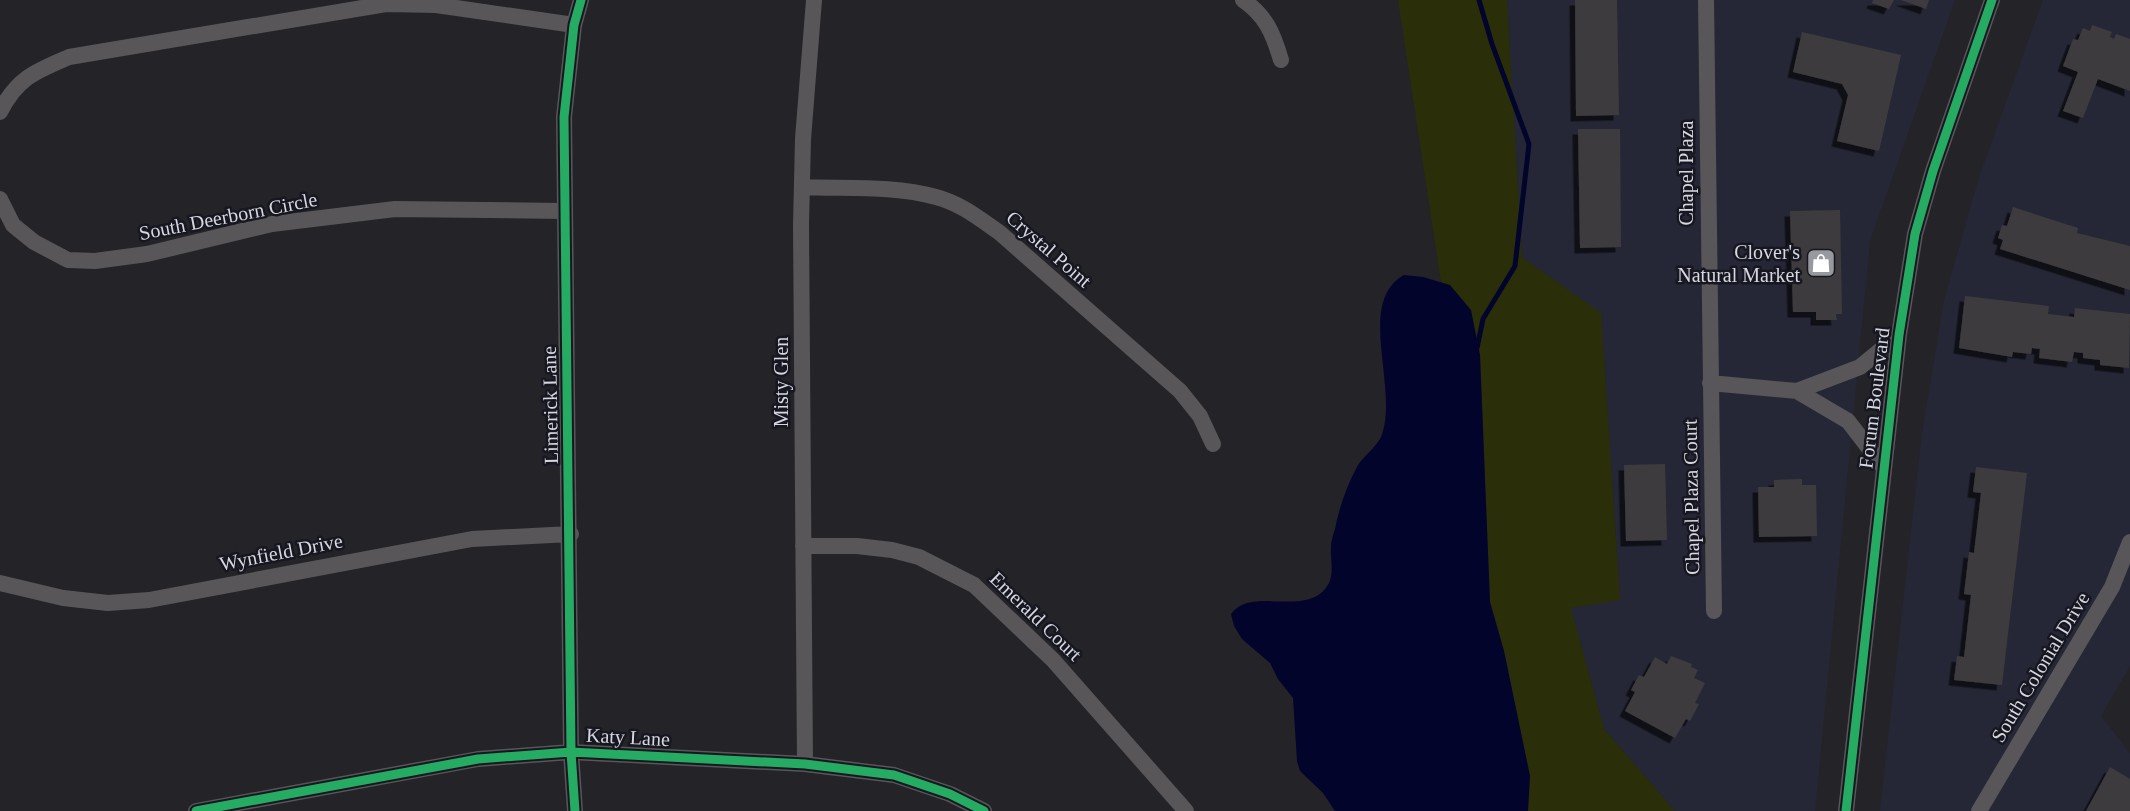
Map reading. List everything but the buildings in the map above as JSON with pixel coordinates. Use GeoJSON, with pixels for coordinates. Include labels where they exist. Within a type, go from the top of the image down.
{"type":"FeatureCollection","features":[{"type":"Feature","properties":{"kind":"street","name":"Limerick Lane"},"geometry":{"type":"LineString","coordinates":[[575,811],[572,752],[564,117],[574,25],[581,0]]}},
{"type":"Feature","properties":{"kind":"street","name":"Misty Glen"},"geometry":{"type":"LineString","coordinates":[[805,764],[802,187],[803,140],[814,0]]}},
{"type":"Feature","properties":{"kind":"street"},"geometry":{"type":"LineString","coordinates":[[1243,0],[1258,10],[1272,29],[1281,60]]}},
{"type":"Feature","properties":{"kind":"street","name":"Chapel Plaza"},"geometry":{"type":"LineString","coordinates":[[1706,0],[1710,383]]}},
{"type":"Feature","properties":{"kind":"street","name":"Forum Boulevard"},"geometry":{"type":"LineString","coordinates":[[1846,811],[1899,335],[1916,234],[1933,171],[1992,0]]}},
{"type":"Feature","properties":{"kind":"street"},"geometry":{"type":"LineString","coordinates":[[0,112],[9,94],[30,74],[69,57],[335,10],[387,4],[436,5],[574,25]]}},
{"type":"Feature","properties":{"kind":"street","name":"Crystal Point"},"geometry":{"type":"LineString","coordinates":[[802,187],[902,190],[938,197],[968,211],[1000,233],[1180,391],[1200,416],[1213,444]]}},
{"type":"Feature","properties":{"kind":"street","name":"South Deerborn Circle"},"geometry":{"type":"LineString","coordinates":[[0,199],[13,225],[34,242],[68,260],[95,261],[147,254],[272,224],[395,209],[564,211]]}},
{"type":"Feature","properties":{"kind":"street"},"geometry":{"type":"LineString","coordinates":[[1797,391],[1860,367],[1899,335]]}},
{"type":"Feature","properties":{"kind":"street"},"geometry":{"type":"LineString","coordinates":[[1710,383],[1797,391],[1848,421],[1884,468]]}},
{"type":"Feature","properties":{"kind":"street","name":"Chapel Plaza Court"},"geometry":{"type":"LineString","coordinates":[[1710,383],[1714,612]]}},
{"type":"Feature","properties":{"kind":"street","name":"Wynfield Drive"},"geometry":{"type":"LineString","coordinates":[[0,583],[63,598],[108,603],[149,600],[472,539],[571,534]]}},
{"type":"Feature","properties":{"kind":"street","name":"South Colonial Drive"},"geometry":{"type":"LineString","coordinates":[[1979,811],[2112,587],[2130,542]]}},
{"type":"Feature","properties":{"kind":"street","name":"Emerald Court"},"geometry":{"type":"LineString","coordinates":[[803,546],[858,546],[892,550],[920,557],[974,585],[1053,660],[1186,811]]}},
{"type":"Feature","properties":{"kind":"street","name":"Katy Lane"},"geometry":{"type":"LineString","coordinates":[[196,811],[478,759],[572,752],[805,764],[894,775],[950,794],[984,811]]}},
{"type":"Feature","properties":{"kind":"shaded area"},"geometry":{"type":"Polygon","coordinates":[[[1507,0],[1955,0],[1870,241],[1815,811],[1675,811],[1604,729],[1571,608],[1620,599],[1601,314],[1522,257],[1507,0]]]}},
{"type":"Feature","properties":{"kind":"shaded area"},"geometry":{"type":"Polygon","coordinates":[[[2043,0],[2130,0],[2130,666],[2101,716],[2130,753],[2130,811],[1880,811],[1922,433],[1944,300],[1979,177],[2043,0]]]}},
{"type":"Feature","properties":{"kind":"green space"},"geometry":{"type":"Polygon","coordinates":[[[1398,0],[1507,0],[1522,257],[1601,313],[1620,600],[1571,608],[1604,729],[1675,811],[1528,811],[1530,775],[1504,651],[1490,602],[1480,355],[1450,285],[1441,282],[1398,0]]]}},
{"type":"Feature","properties":{"kind":"water"},"geometry":{"type":"Polygon","coordinates":[[[1404,275],[1423,277],[1450,285],[1471,310],[1480,355],[1490,602],[1504,651],[1530,776],[1528,811],[1335,811],[1323,793],[1300,771],[1297,761],[1293,698],[1278,679],[1270,663],[1242,639],[1234,626],[1231,614],[1239,606],[1250,603],[1311,599],[1326,588],[1332,571],[1331,542],[1350,480],[1358,465],[1381,437],[1386,396],[1380,326],[1382,305],[1390,288],[1404,275]]]}},
{"type":"Feature","properties":{"kind":"waterway"},"geometry":{"type":"LineString","coordinates":[[1477,348],[1483,319],[1515,266],[1529,144],[1492,44],[1479,0]]}},
{"type":"Feature","properties":{"kind":"cycle path"},"geometry":{"type":"LineString","coordinates":[[575,811],[571,752],[564,117],[574,25],[581,0]]}},
{"type":"Feature","properties":{"kind":"cycle path"},"geometry":{"type":"LineString","coordinates":[[1846,811],[1899,335],[1915,234],[1933,171],[1992,0]]}},
{"type":"Feature","properties":{"kind":"cycle path"},"geometry":{"type":"LineString","coordinates":[[196,811],[478,759],[571,752],[805,764],[894,775],[950,794],[984,811]]}},
{"type":"Feature","properties":{"kind":"place","name":"Clover's Natural Market"},"geometry":{"type":"Point","coordinates":[1821,263]}}]}
